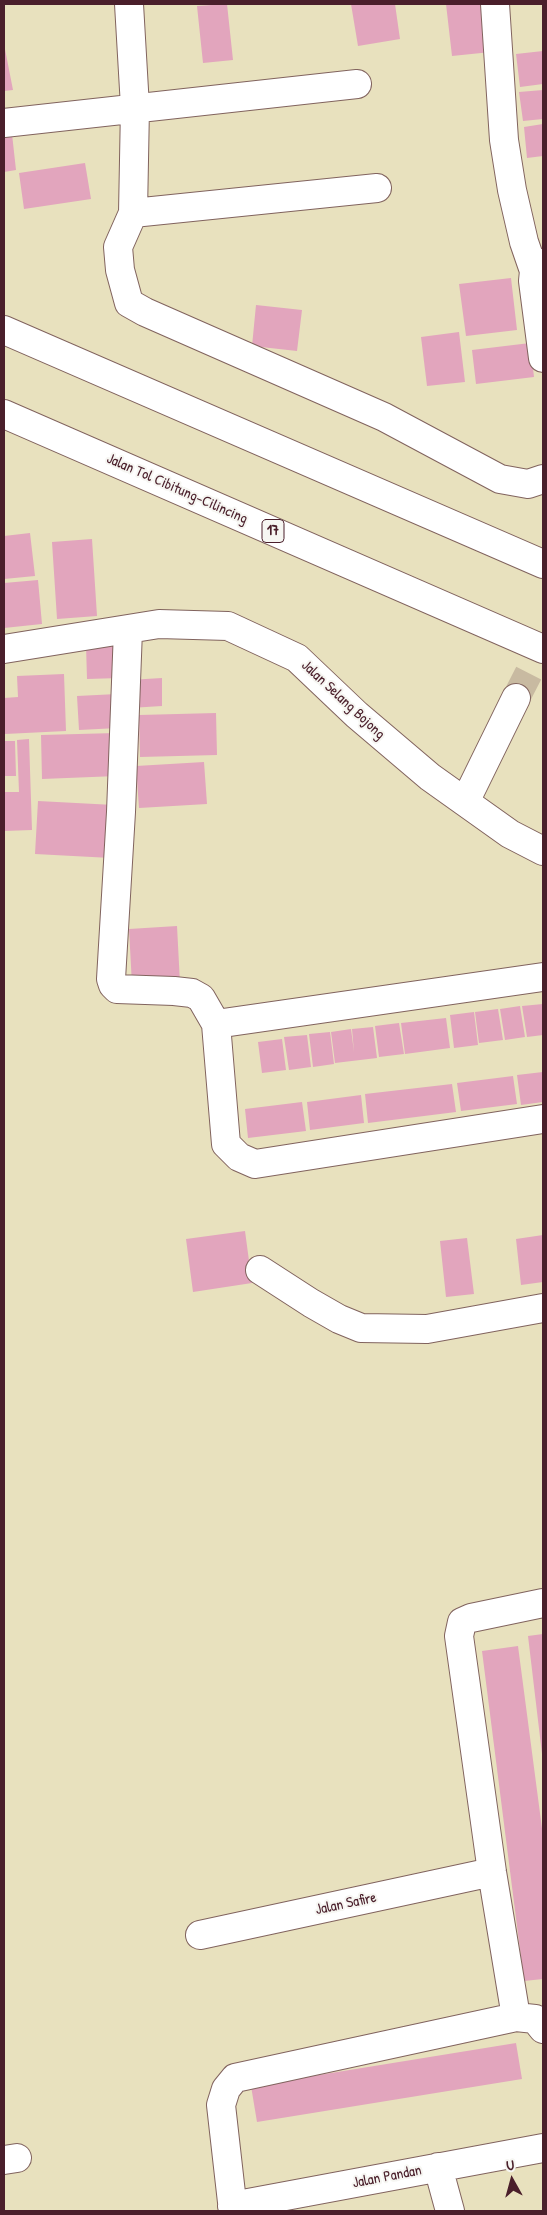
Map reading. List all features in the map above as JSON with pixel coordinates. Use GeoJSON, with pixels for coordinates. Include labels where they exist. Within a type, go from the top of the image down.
{"type":"FeatureCollection","features":[{"type":"Feature","properties":{"kind":"main road"},"geometry":{"type":"LineString","coordinates":[[129,4],[135,107],[134,213],[118,247],[120,270],[129,303],[145,312],[384,417],[500,478],[528,484],[543,480]]}},
{"type":"Feature","properties":{"kind":"main road"},"geometry":{"type":"LineString","coordinates":[[495,4],[504,140],[512,190],[524,242],[539,267],[533,281],[543,358]]}},
{"type":"Feature","properties":{"kind":"main road"},"geometry":{"type":"LineString","coordinates":[[4,123],[135,107],[357,84]]}},
{"type":"Feature","properties":{"kind":"main road"},"geometry":{"type":"LineString","coordinates":[[134,213],[377,188]]}},
{"type":"Feature","properties":{"kind":"main road"},"geometry":{"type":"LineString","coordinates":[[4,330],[543,564]]}},
{"type":"Feature","properties":{"kind":"main road","name":"Jalan Tol Cibitung–Cilincing"},"geometry":{"type":"LineString","coordinates":[[4,414],[543,649]]}},
{"type":"Feature","properties":{"kind":"main road","name":"Jalan Selang Bojong"},"geometry":{"type":"LineString","coordinates":[[4,649],[160,624],[228,626],[297,658],[357,715],[430,777],[510,834],[543,851]]}},
{"type":"Feature","properties":{"kind":"main road"},"geometry":{"type":"LineString","coordinates":[[128,630],[121,812],[111,979],[117,989],[192,993],[201,998],[216,1024],[226,1144],[240,1157],[255,1164],[543,1119]]}},
{"type":"Feature","properties":{"kind":"main road"},"geometry":{"type":"LineString","coordinates":[[465,802],[516,698]]}},
{"type":"Feature","properties":{"kind":"main road"},"geometry":{"type":"LineString","coordinates":[[216,1024],[543,977]]}},
{"type":"Feature","properties":{"kind":"main road"},"geometry":{"type":"LineString","coordinates":[[260,1270],[318,1307],[361,1328],[427,1329],[543,1308]]}},
{"type":"Feature","properties":{"kind":"main road"},"geometry":{"type":"LineString","coordinates":[[232,2209],[221,2105],[226,2088],[235,2078],[534,2020],[492,1872],[459,1636],[462,1622],[471,1618],[543,1603]]}},
{"type":"Feature","properties":{"kind":"main road","name":"Jalan Safire"},"geometry":{"type":"LineString","coordinates":[[200,1935],[492,1872]]}},
{"type":"Feature","properties":{"kind":"main road","name":"Jalan Pandan"},"geometry":{"type":"LineString","coordinates":[[232,2209],[438,2167],[543,2148]]}},
{"type":"Feature","properties":{"kind":"main road"},"geometry":{"type":"LineString","coordinates":[[438,2167],[450,2211]]}},
{"type":"Feature","properties":{"kind":"building"},"geometry":{"type":"Polygon","coordinates":[[[227,4],[233,60],[203,63],[197,6],[227,4]]]}},
{"type":"Feature","properties":{"kind":"building"},"geometry":{"type":"Polygon","coordinates":[[[351,4],[395,4],[400,39],[358,46],[351,4]]]}},
{"type":"Feature","properties":{"kind":"building"},"geometry":{"type":"Polygon","coordinates":[[[446,4],[486,4],[491,52],[452,56],[446,4]]]}},
{"type":"Feature","properties":{"kind":"building"},"geometry":{"type":"Polygon","coordinates":[[[4,44],[13,90],[4,91],[4,44]]]}},
{"type":"Feature","properties":{"kind":"building"},"geometry":{"type":"Polygon","coordinates":[[[543,51],[543,84],[520,87],[516,54],[543,51]]]}},
{"type":"Feature","properties":{"kind":"building"},"geometry":{"type":"Polygon","coordinates":[[[543,90],[543,119],[523,121],[519,92],[543,90]]]}},
{"type":"Feature","properties":{"kind":"building"},"geometry":{"type":"Polygon","coordinates":[[[543,124],[543,156],[527,158],[524,127],[543,124]]]}},
{"type":"Feature","properties":{"kind":"building"},"geometry":{"type":"Polygon","coordinates":[[[11,125],[16,170],[4,172],[4,126],[11,125]]]}},
{"type":"Feature","properties":{"kind":"building"},"geometry":{"type":"Polygon","coordinates":[[[85,163],[91,199],[24,209],[19,173],[85,163]]]}},
{"type":"Feature","properties":{"kind":"building"},"geometry":{"type":"Polygon","coordinates":[[[511,278],[517,330],[466,336],[459,284],[511,278]]]}},
{"type":"Feature","properties":{"kind":"building"},"geometry":{"type":"Polygon","coordinates":[[[256,305],[302,310],[297,351],[252,346],[256,305]]]}},
{"type":"Feature","properties":{"kind":"building"},"geometry":{"type":"Polygon","coordinates":[[[459,332],[465,382],[427,386],[421,337],[459,332]]]}},
{"type":"Feature","properties":{"kind":"building"},"geometry":{"type":"Polygon","coordinates":[[[530,343],[534,377],[476,384],[472,350],[530,343]]]}},
{"type":"Feature","properties":{"kind":"building"},"geometry":{"type":"Polygon","coordinates":[[[30,533],[35,576],[4,579],[4,536],[30,533]]]}},
{"type":"Feature","properties":{"kind":"building"},"geometry":{"type":"Polygon","coordinates":[[[92,539],[97,616],[57,619],[52,542],[92,539]]]}},
{"type":"Feature","properties":{"kind":"building"},"geometry":{"type":"Polygon","coordinates":[[[38,580],[42,624],[4,628],[4,583],[38,580]]]}},
{"type":"Feature","properties":{"kind":"building"},"geometry":{"type":"Polygon","coordinates":[[[119,644],[120,678],[87,679],[86,645],[119,644]]]}},
{"type":"Feature","properties":{"kind":"building"},"geometry":{"type":"Polygon","coordinates":[[[64,674],[66,731],[5,734],[4,698],[18,697],[17,676],[64,674]]]}},
{"type":"Feature","properties":{"kind":"building"},"geometry":{"type":"Polygon","coordinates":[[[162,678],[162,706],[130,708],[129,680],[162,678]]]}},
{"type":"Feature","properties":{"kind":"building"},"geometry":{"type":"Polygon","coordinates":[[[117,694],[118,728],[79,730],[77,696],[117,694]]]}},
{"type":"Feature","properties":{"kind":"building"},"geometry":{"type":"Polygon","coordinates":[[[216,713],[217,755],[140,757],[139,715],[216,713]]]}},
{"type":"Feature","properties":{"kind":"building"},"geometry":{"type":"Polygon","coordinates":[[[116,733],[117,776],[42,779],[41,735],[116,733]]]}},
{"type":"Feature","properties":{"kind":"building"},"geometry":{"type":"Polygon","coordinates":[[[29,739],[32,830],[4,831],[4,792],[19,792],[17,740],[29,739]]]}},
{"type":"Feature","properties":{"kind":"building"},"geometry":{"type":"Polygon","coordinates":[[[4,741],[15,741],[16,776],[4,776],[4,741]]]}},
{"type":"Feature","properties":{"kind":"building"},"geometry":{"type":"Polygon","coordinates":[[[204,762],[207,804],[139,808],[136,766],[204,762]]]}},
{"type":"Feature","properties":{"kind":"building"},"geometry":{"type":"Polygon","coordinates":[[[38,801],[114,805],[111,858],[35,854],[38,801]]]}},
{"type":"Feature","properties":{"kind":"building"},"geometry":{"type":"Polygon","coordinates":[[[177,926],[180,983],[132,985],[129,929],[177,926]]]}},
{"type":"Feature","properties":{"kind":"building"},"geometry":{"type":"Polygon","coordinates":[[[543,1004],[543,1035],[527,1037],[522,1006],[543,1004]]]}},
{"type":"Feature","properties":{"kind":"building"},"geometry":{"type":"Polygon","coordinates":[[[520,1006],[525,1037],[505,1040],[500,1009],[520,1006]]]}},
{"type":"Feature","properties":{"kind":"building"},"geometry":{"type":"Polygon","coordinates":[[[498,1009],[503,1040],[479,1043],[475,1012],[498,1009]]]}},
{"type":"Feature","properties":{"kind":"building"},"geometry":{"type":"Polygon","coordinates":[[[474,1012],[478,1045],[454,1048],[450,1015],[474,1012]]]}},
{"type":"Feature","properties":{"kind":"building"},"geometry":{"type":"Polygon","coordinates":[[[446,1018],[450,1048],[405,1054],[401,1023],[446,1018]]]}},
{"type":"Feature","properties":{"kind":"building"},"geometry":{"type":"Polygon","coordinates":[[[399,1023],[404,1054],[379,1057],[375,1026],[399,1023]]]}},
{"type":"Feature","properties":{"kind":"building"},"geometry":{"type":"Polygon","coordinates":[[[373,1027],[377,1058],[335,1063],[331,1032],[351,1029],[354,1052],[352,1029],[373,1027]]]}},
{"type":"Feature","properties":{"kind":"building"},"geometry":{"type":"Polygon","coordinates":[[[330,1032],[334,1064],[313,1067],[309,1034],[330,1032]]]}},
{"type":"Feature","properties":{"kind":"building"},"geometry":{"type":"Polygon","coordinates":[[[307,1035],[311,1067],[289,1070],[284,1037],[307,1035]]]}},
{"type":"Feature","properties":{"kind":"building"},"geometry":{"type":"Polygon","coordinates":[[[282,1039],[286,1070],[262,1073],[258,1042],[282,1039]]]}},
{"type":"Feature","properties":{"kind":"building"},"geometry":{"type":"Polygon","coordinates":[[[543,1072],[543,1102],[521,1105],[517,1075],[543,1072]]]}},
{"type":"Feature","properties":{"kind":"building"},"geometry":{"type":"Polygon","coordinates":[[[513,1076],[517,1104],[461,1111],[457,1083],[513,1076]]]}},
{"type":"Feature","properties":{"kind":"building"},"geometry":{"type":"Polygon","coordinates":[[[452,1084],[456,1112],[368,1123],[365,1094],[452,1084]]]}},
{"type":"Feature","properties":{"kind":"building"},"geometry":{"type":"Polygon","coordinates":[[[361,1095],[364,1123],[310,1130],[307,1102],[361,1095]]]}},
{"type":"Feature","properties":{"kind":"building"},"geometry":{"type":"Polygon","coordinates":[[[302,1102],[306,1131],[248,1138],[245,1109],[302,1102]]]}},
{"type":"Feature","properties":{"kind":"building"},"geometry":{"type":"Polygon","coordinates":[[[245,1231],[252,1283],[193,1292],[186,1239],[245,1231]]]}},
{"type":"Feature","properties":{"kind":"building"},"geometry":{"type":"Polygon","coordinates":[[[543,1235],[543,1282],[521,1285],[516,1239],[543,1235]]]}},
{"type":"Feature","properties":{"kind":"building"},"geometry":{"type":"Polygon","coordinates":[[[467,1238],[474,1294],[446,1297],[440,1241],[467,1238]]]}},
{"type":"Feature","properties":{"kind":"building"},"geometry":{"type":"Polygon","coordinates":[[[543,1634],[543,1754],[542,1754],[528,1636],[543,1634]]]}},
{"type":"Feature","properties":{"kind":"building"},"geometry":{"type":"Polygon","coordinates":[[[518,1646],[543,1836],[543,1979],[524,1981],[482,1651],[518,1646]]]}},
{"type":"Feature","properties":{"kind":"building"},"geometry":{"type":"Polygon","coordinates":[[[516,2043],[522,2079],[257,2122],[251,2086],[516,2043]]]}},
{"type":"Feature","properties":{"kind":"tunnel"},"geometry":{"type":"LineString","coordinates":[[516,698],[543,645]]}}]}
